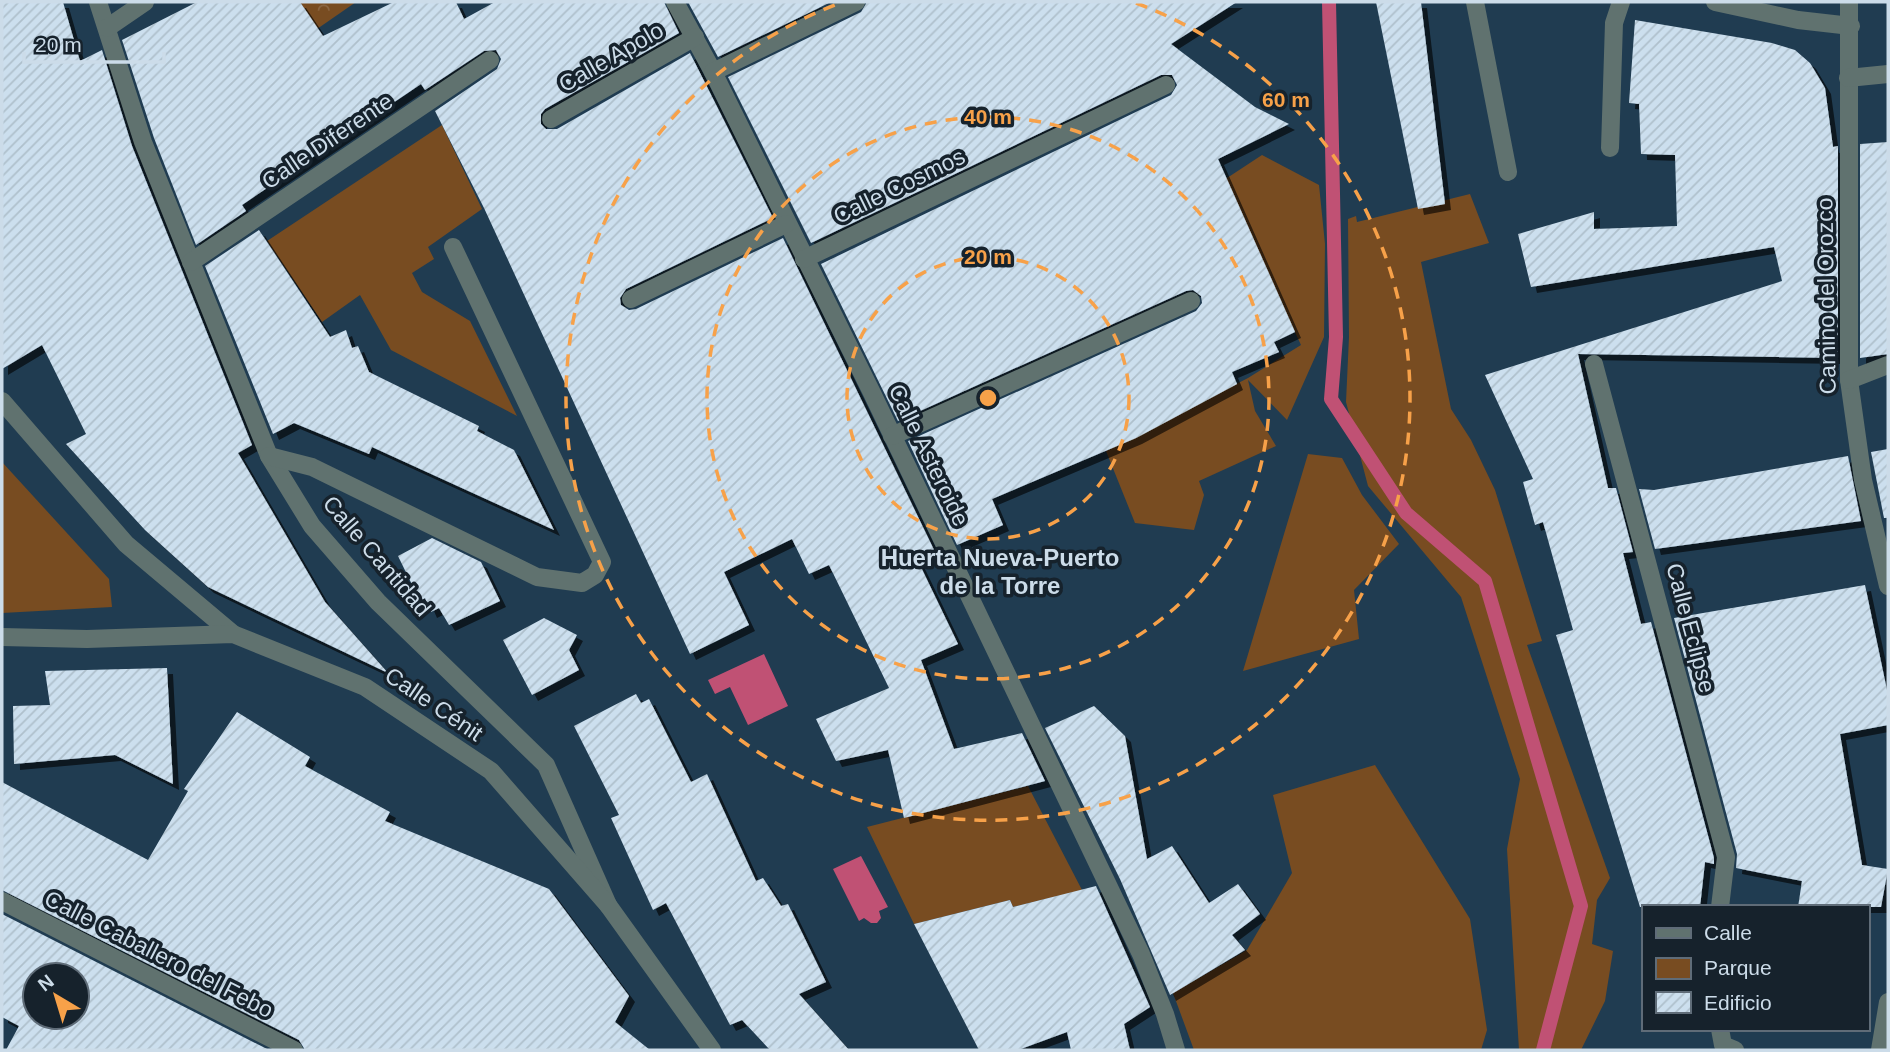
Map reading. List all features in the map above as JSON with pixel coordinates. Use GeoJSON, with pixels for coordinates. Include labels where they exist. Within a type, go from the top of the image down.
{"type":"FeatureCollection","features":[{"type":"Feature","properties":{"kind":"street","name":"Calle Cantidad"},"geometry":{"type":"LineString","coordinates":[[99,2],[143,142],[269,456],[312,526],[378,602],[546,765],[608,905]]}},
{"type":"Feature","properties":{"kind":"street"},"geometry":{"type":"LineString","coordinates":[[107,28],[145,2]]}},
{"type":"Feature","properties":{"kind":"street","name":"Calle Asteroide"},"geometry":{"type":"LineString","coordinates":[[675,2],[713,72],[892,436],[1141,954],[1176,1050]]}},
{"type":"Feature","properties":{"kind":"street"},"geometry":{"type":"LineString","coordinates":[[713,72],[856,2]]}},
{"type":"Feature","properties":{"kind":"street"},"geometry":{"type":"LineString","coordinates":[[1475,2],[1508,172]]}},
{"type":"Feature","properties":{"kind":"street"},"geometry":{"type":"LineString","coordinates":[[1609,148],[1614,23],[1621,2]]}},
{"type":"Feature","properties":{"kind":"street"},"geometry":{"type":"LineString","coordinates":[[1715,2],[1798,20],[1851,26]]}},
{"type":"Feature","properties":{"kind":"street","name":"Camino del Orozco"},"geometry":{"type":"LineString","coordinates":[[1849,2],[1849,380],[1863,480],[1888,586]]}},
{"type":"Feature","properties":{"kind":"street","name":"Calle Apolo"},"geometry":{"type":"LineString","coordinates":[[551,119],[695,37]]}},
{"type":"Feature","properties":{"kind":"street","name":"Calle Diferente"},"geometry":{"type":"LineString","coordinates":[[191,262],[490,60]]}},
{"type":"Feature","properties":{"kind":"street"},"geometry":{"type":"LineString","coordinates":[[1848,78],[1888,74]]}},
{"type":"Feature","properties":{"kind":"street","name":"Calle Cosmos"},"geometry":{"type":"LineString","coordinates":[[804,259],[1166,85]]}},
{"type":"Feature","properties":{"kind":"street"},"geometry":{"type":"LineString","coordinates":[[631,299],[786,224]]}},
{"type":"Feature","properties":{"kind":"street"},"geometry":{"type":"LineString","coordinates":[[269,456],[312,467],[537,577],[582,583],[595,575],[602,562],[453,247]]}},
{"type":"Feature","properties":{"kind":"street"},"geometry":{"type":"LineString","coordinates":[[892,436],[1191,301]]}},
{"type":"Feature","properties":{"kind":"street","name":"Calle Eclipse"},"geometry":{"type":"LineString","coordinates":[[1594,364],[1726,856],[1720,905]]}},
{"type":"Feature","properties":{"kind":"street"},"geometry":{"type":"LineString","coordinates":[[1849,380],[1888,365]]}},
{"type":"Feature","properties":{"kind":"street"},"geometry":{"type":"LineString","coordinates":[[2,401],[126,544],[233,634]]}},
{"type":"Feature","properties":{"kind":"street","name":"Calle Cénit"},"geometry":{"type":"LineString","coordinates":[[2,637],[87,639],[233,634],[365,687],[491,771],[608,905],[712,1050]]}},
{"type":"Feature","properties":{"kind":"street","name":"Calle Caballero del Febo"},"geometry":{"type":"LineString","coordinates":[[2,901],[294,1050]]}},
{"type":"Feature","properties":{"kind":"street"},"geometry":{"type":"LineString","coordinates":[[1880,1050],[1888,1002]]}},
{"type":"Feature","properties":{"kind":"street"},"geometry":{"type":"LineString","coordinates":[[1720,1031],[1723,1045],[1735,1050]]}},
{"type":"Feature","properties":{"kind":"green space"},"geometry":{"type":"Polygon","coordinates":[[[300,2],[356,2],[317,29],[300,2]]]}},
{"type":"Feature","properties":{"kind":"green space"},"geometry":{"type":"Polygon","coordinates":[[[442,125],[482,209],[428,247],[434,259],[412,273],[422,292],[470,321],[517,416],[391,350],[360,295],[322,322],[267,241],[442,125]]]}},
{"type":"Feature","properties":{"kind":"green space"},"geometry":{"type":"Polygon","coordinates":[[[1262,155],[1319,185],[1325,244],[1324,337],[1287,420],[1248,380],[1255,411],[1276,446],[1199,481],[1204,495],[1194,530],[1135,523],[1106,451],[1248,378],[1301,345],[1224,180],[1262,155]]]}},
{"type":"Feature","properties":{"kind":"green space"},"geometry":{"type":"Polygon","coordinates":[[[1470,194],[1489,243],[1421,262],[1451,409],[1471,440],[1495,490],[1542,641],[1527,645],[1610,878],[1597,900],[1592,944],[1613,951],[1605,1001],[1581,1050],[1519,1050],[1507,849],[1520,779],[1461,597],[1368,486],[1346,402],[1349,337],[1348,219],[1356,216],[1357,222],[1470,194]]]}},
{"type":"Feature","properties":{"kind":"green space"},"geometry":{"type":"Polygon","coordinates":[[[1308,454],[1342,458],[1362,495],[1399,544],[1354,590],[1359,639],[1243,671],[1308,454]]]}},
{"type":"Feature","properties":{"kind":"green space"},"geometry":{"type":"Polygon","coordinates":[[[2,462],[109,579],[112,607],[2,613],[2,462]]]}},
{"type":"Feature","properties":{"kind":"green space"},"geometry":{"type":"Polygon","coordinates":[[[1375,765],[1470,919],[1487,1030],[1481,1050],[1194,1050],[1173,993],[1247,950],[1292,873],[1273,795],[1375,765]]]}},
{"type":"Feature","properties":{"kind":"green space"},"geometry":{"type":"Polygon","coordinates":[[[1028,786],[1082,890],[1013,907],[1010,900],[914,924],[867,827],[1028,786]]]}},
{"type":"Feature","properties":{"kind":"shaded area"},"geometry":{"type":"Polygon","coordinates":[[[764,654],[788,706],[748,725],[730,687],[715,694],[708,680],[764,654]]]}},
{"type":"Feature","properties":{"kind":"shaded area"},"geometry":{"type":"Polygon","coordinates":[[[861,856],[888,907],[879,911],[881,918],[877,923],[871,923],[864,918],[859,921],[833,869],[861,856]]]}},
{"type":"Feature","properties":{"kind":"building"},"geometry":{"type":"Polygon","coordinates":[[[2,2],[63,2],[80,61],[102,50],[132,146],[252,445],[238,453],[325,602],[388,673],[208,587],[145,530],[66,444],[86,434],[42,345],[2,369],[2,2]]]}},
{"type":"Feature","properties":{"kind":"building"},"geometry":{"type":"Polygon","coordinates":[[[197,2],[300,2],[323,36],[394,2],[456,2],[464,19],[495,2],[664,2],[679,33],[545,109],[541,114],[541,124],[546,129],[557,129],[690,53],[773,218],[626,289],[620,298],[621,305],[629,310],[636,309],[783,238],[936,554],[918,561],[958,644],[921,660],[954,749],[1022,733],[1045,781],[904,818],[888,750],[836,761],[816,719],[889,688],[829,565],[809,574],[792,539],[724,572],[749,625],[690,654],[484,208],[435,111],[497,69],[501,59],[496,50],[484,51],[425,90],[421,84],[242,205],[246,211],[196,245],[154,138],[122,40],[197,2]]]}},
{"type":"Feature","properties":{"kind":"building"},"geometry":{"type":"Polygon","coordinates":[[[688,2],[831,2],[718,57],[688,2]]]}},
{"type":"Feature","properties":{"kind":"building"},"geometry":{"type":"Polygon","coordinates":[[[867,2],[1237,2],[1171,44],[1255,107],[1289,124],[1218,159],[1295,332],[1274,342],[1279,352],[1232,372],[1237,384],[1136,438],[992,499],[1003,525],[957,545],[908,441],[1196,311],[1202,303],[1201,296],[1193,290],[1186,291],[898,421],[821,264],[1171,95],[1177,85],[1172,75],[1161,75],[811,243],[728,77],[861,12],[867,2]]]}},
{"type":"Feature","properties":{"kind":"building"},"geometry":{"type":"Polygon","coordinates":[[[1376,2],[1421,2],[1445,204],[1418,209],[1376,2]]]}},
{"type":"Feature","properties":{"kind":"building"},"geometry":{"type":"Polygon","coordinates":[[[1635,20],[1772,43],[1795,50],[1810,63],[1825,88],[1833,147],[1838,146],[1838,358],[1578,354],[1608,488],[1616,488],[1633,552],[1623,553],[1641,624],[1651,622],[1714,858],[1714,864],[1705,862],[1700,905],[1640,907],[1556,635],[1573,630],[1543,522],[1535,525],[1523,482],[1533,479],[1485,375],[1782,281],[1774,247],[1531,287],[1518,234],[1594,212],[1594,229],[1677,226],[1675,155],[1641,154],[1639,104],[1629,103],[1635,20]]]}},
{"type":"Feature","properties":{"kind":"building"},"geometry":{"type":"Polygon","coordinates":[[[1888,142],[1888,354],[1860,358],[1860,144],[1888,142]]]}},
{"type":"Feature","properties":{"kind":"building"},"geometry":{"type":"Polygon","coordinates":[[[259,230],[330,337],[346,330],[352,348],[358,346],[369,372],[479,426],[477,431],[514,450],[554,530],[372,447],[369,454],[294,423],[273,434],[205,266],[259,230]]]}},
{"type":"Feature","properties":{"kind":"building"},"geometry":{"type":"Polygon","coordinates":[[[1888,449],[1888,518],[1884,518],[1871,452],[1888,449]]]}},
{"type":"Feature","properties":{"kind":"building"},"geometry":{"type":"Polygon","coordinates":[[[1848,456],[1861,521],[1655,549],[1639,489],[1654,490],[1848,456]]]}},
{"type":"Feature","properties":{"kind":"building"},"geometry":{"type":"Polygon","coordinates":[[[432,538],[481,562],[500,601],[449,625],[439,608],[431,612],[425,598],[420,601],[398,556],[432,538]]]}},
{"type":"Feature","properties":{"kind":"building"},"geometry":{"type":"Polygon","coordinates":[[[1865,585],[1888,695],[1888,725],[1840,734],[1862,865],[1888,869],[1881,907],[1798,905],[1802,881],[1736,868],[1737,854],[1674,618],[1865,585]]]}},
{"type":"Feature","properties":{"kind":"building"},"geometry":{"type":"Polygon","coordinates":[[[544,618],[577,635],[569,650],[579,670],[532,695],[503,640],[544,618]]]}},
{"type":"Feature","properties":{"kind":"building"},"geometry":{"type":"Polygon","coordinates":[[[167,668],[173,784],[115,755],[14,764],[13,706],[50,705],[45,671],[167,668]]]}},
{"type":"Feature","properties":{"kind":"building"},"geometry":{"type":"Polygon","coordinates":[[[636,694],[641,703],[649,699],[691,782],[707,774],[756,881],[763,878],[781,906],[788,904],[826,982],[799,994],[849,1050],[770,1050],[742,1020],[730,1025],[666,903],[653,910],[611,818],[619,815],[574,726],[636,694]]]}},
{"type":"Feature","properties":{"kind":"building"},"geometry":{"type":"Polygon","coordinates":[[[1094,706],[1125,736],[1147,859],[1172,846],[1209,903],[1238,884],[1260,914],[1232,935],[1245,950],[1170,995],[1120,879],[1045,728],[1094,706]]]}},
{"type":"Feature","properties":{"kind":"building"},"geometry":{"type":"Polygon","coordinates":[[[237,712],[310,757],[305,766],[390,812],[385,821],[549,889],[629,996],[615,1022],[650,1050],[305,1050],[299,1040],[2,890],[2,782],[148,860],[188,791],[184,789],[237,712]]]}},
{"type":"Feature","properties":{"kind":"building"},"geometry":{"type":"Polygon","coordinates":[[[1096,886],[1150,1007],[1124,1024],[1130,1050],[1071,1050],[1067,1032],[1018,1050],[979,1050],[914,924],[1010,900],[1013,907],[1096,886]]]}},
{"type":"Feature","properties":{"kind":"building"},"geometry":{"type":"Polygon","coordinates":[[[2,914],[269,1050],[6,1050],[19,1026],[2,1017],[2,914]]]}},
{"type":"Feature","properties":{"kind":"waterway"},"geometry":{"type":"LineString","coordinates":[[1329,2],[1336,337],[1331,399],[1406,513],[1485,581],[1581,906],[1543,1050]]}},
{"type":"Feature","properties":{"kind":"district","name":"Huerta Nueva-Puerto de la Torre"},"geometry":{"type":"Point","coordinates":[1000,572]}}]}
